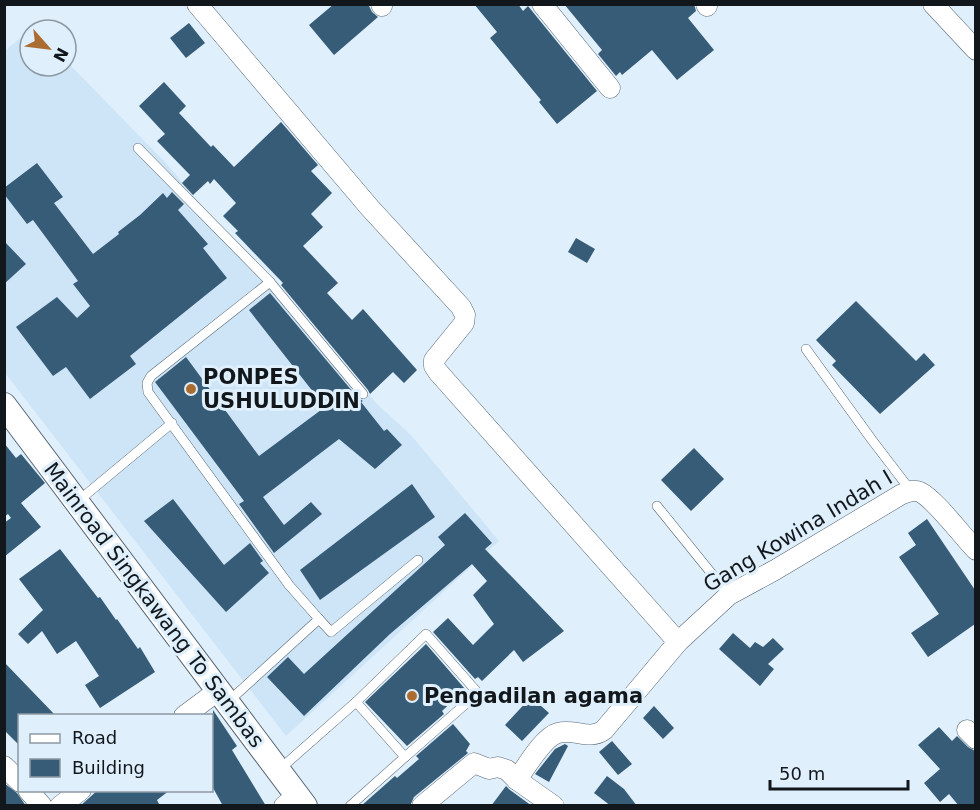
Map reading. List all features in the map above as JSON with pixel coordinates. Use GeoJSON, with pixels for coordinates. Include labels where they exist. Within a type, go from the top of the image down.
{"type":"FeatureCollection","features":[{"type":"Feature","properties":{"kind":"street"},"geometry":{"type":"LineString","coordinates":[[197,4],[370,208],[461,307],[465,315],[464,323],[434,360],[434,366],[438,372],[678,642]]}},
{"type":"Feature","properties":{"kind":"street"},"geometry":{"type":"LineString","coordinates":[[542,4],[610,88]]}},
{"type":"Feature","properties":{"kind":"street"},"geometry":{"type":"LineString","coordinates":[[933,4],[975,50]]}},
{"type":"Feature","properties":{"kind":"street","name":"Mainroad Singkawang To Sambas"},"geometry":{"type":"LineString","coordinates":[[4,405],[278,770],[295,802]]}},
{"type":"Feature","properties":{"kind":"street","name":"Gang Kowina Indah I"},"geometry":{"type":"LineString","coordinates":[[517,780],[547,739],[556,733],[592,736],[604,730],[678,642],[729,595],[911,491],[918,491],[929,498],[975,550]]}},
{"type":"Feature","properties":{"kind":"street"},"geometry":{"type":"LineString","coordinates":[[188,714],[223,696]]}},
{"type":"Feature","properties":{"kind":"street"},"geometry":{"type":"LineString","coordinates":[[422,806],[474,763],[489,769],[498,767],[507,770],[517,780],[554,806]]}},
{"type":"Feature","properties":{"kind":"street"},"geometry":{"type":"LineString","coordinates":[[4,766],[18,780]]}},
{"type":"Feature","properties":{"kind":"street"},"geometry":{"type":"LineString","coordinates":[[30,792],[42,806]]}},
{"type":"Feature","properties":{"kind":"street"},"geometry":{"type":"LineString","coordinates":[[60,806],[78,792]]}},
{"type":"Feature","properties":{"kind":"lane"},"geometry":{"type":"LineString","coordinates":[[138,148],[270,282],[363,394]]}},
{"type":"Feature","properties":{"kind":"lane"},"geometry":{"type":"LineString","coordinates":[[270,282],[151,376],[147,383],[148,392],[290,585],[331,632],[418,560]]}},
{"type":"Feature","properties":{"kind":"lane"},"geometry":{"type":"LineString","coordinates":[[806,349],[911,491]]}},
{"type":"Feature","properties":{"kind":"lane"},"geometry":{"type":"LineString","coordinates":[[76,502],[172,423]]}},
{"type":"Feature","properties":{"kind":"lane"},"geometry":{"type":"LineString","coordinates":[[657,506],[729,595]]}},
{"type":"Feature","properties":{"kind":"lane"},"geometry":{"type":"LineString","coordinates":[[223,696],[319,619]]}},
{"type":"Feature","properties":{"kind":"lane"},"geometry":{"type":"LineString","coordinates":[[278,770],[356,702],[426,634],[478,693],[350,806]]}},
{"type":"Feature","properties":{"kind":"lane"},"geometry":{"type":"LineString","coordinates":[[356,702],[405,757]]}},
{"type":"Feature","properties":{"kind":"shaded area","name":"PONPES USHULUDDIN"},"geometry":{"type":"Polygon","coordinates":[[[18,40],[18,78],[78,78],[78,73],[165,162],[235,244],[343,362],[377,404],[411,435],[499,541],[286,736],[5,373],[5,51],[18,40]]]}},
{"type":"Feature","properties":{"kind":"building"},"geometry":{"type":"Polygon","coordinates":[[[334,4],[368,4],[378,17],[334,55],[309,25],[334,4]]]}},
{"type":"Feature","properties":{"kind":"building"},"geometry":{"type":"Polygon","coordinates":[[[474,4],[518,4],[523,11],[528,6],[597,91],[557,124],[539,102],[541,100],[490,38],[497,32],[474,4]]]}},
{"type":"Feature","properties":{"kind":"building"},"geometry":{"type":"Polygon","coordinates":[[[564,4],[694,4],[696,11],[688,18],[714,50],[677,80],[652,50],[622,75],[620,72],[616,76],[598,54],[602,50],[564,4]]]}},
{"type":"Feature","properties":{"kind":"building"},"geometry":{"type":"Polygon","coordinates":[[[189,23],[205,43],[186,58],[170,38],[189,23]]]}},
{"type":"Feature","properties":{"kind":"building"},"geometry":{"type":"Polygon","coordinates":[[[164,82],[186,106],[179,113],[211,147],[213,145],[234,167],[281,122],[318,165],[311,171],[332,193],[311,214],[323,227],[303,246],[338,283],[327,293],[352,320],[363,309],[417,370],[404,383],[393,372],[370,394],[281,285],[283,283],[235,233],[238,231],[223,216],[236,203],[214,179],[210,184],[208,181],[193,195],[182,183],[190,175],[157,141],[165,134],[139,106],[164,82]]]}},
{"type":"Feature","properties":{"kind":"building"},"geometry":{"type":"Polygon","coordinates":[[[37,163],[63,197],[54,203],[93,254],[119,234],[118,232],[163,193],[167,198],[172,192],[184,204],[178,210],[208,244],[203,248],[227,278],[130,356],[136,364],[90,399],[66,367],[53,376],[16,327],[57,297],[77,318],[90,306],[73,284],[78,281],[33,220],[27,224],[4,194],[4,188],[37,163]]]}},
{"type":"Feature","properties":{"kind":"building"},"geometry":{"type":"Polygon","coordinates":[[[576,238],[595,249],[587,263],[568,252],[576,238]]]}},
{"type":"Feature","properties":{"kind":"building"},"geometry":{"type":"Polygon","coordinates":[[[4,241],[26,264],[4,284],[4,241]]]}},
{"type":"Feature","properties":{"kind":"building"},"geometry":{"type":"Polygon","coordinates":[[[270,293],[358,398],[363,401],[361,402],[384,431],[387,429],[402,445],[375,469],[339,439],[263,497],[284,525],[311,502],[322,514],[274,553],[239,504],[244,501],[155,382],[186,357],[259,456],[325,407],[249,310],[270,293]]]}},
{"type":"Feature","properties":{"kind":"building"},"geometry":{"type":"Polygon","coordinates":[[[856,301],[916,361],[924,353],[935,365],[880,414],[832,365],[836,361],[816,340],[856,301]]]}},
{"type":"Feature","properties":{"kind":"building"},"geometry":{"type":"Polygon","coordinates":[[[4,443],[16,458],[21,454],[45,483],[21,503],[41,527],[4,557],[4,523],[11,518],[8,514],[4,517],[4,443]]]}},
{"type":"Feature","properties":{"kind":"building"},"geometry":{"type":"Polygon","coordinates":[[[694,448],[724,479],[691,511],[661,480],[694,448]]]}},
{"type":"Feature","properties":{"kind":"building"},"geometry":{"type":"Polygon","coordinates":[[[412,484],[435,517],[320,600],[300,570],[412,484]]]}},
{"type":"Feature","properties":{"kind":"building"},"geometry":{"type":"Polygon","coordinates":[[[173,499],[224,565],[250,543],[263,561],[260,563],[269,573],[226,612],[144,521],[173,499]]]}},
{"type":"Feature","properties":{"kind":"building"},"geometry":{"type":"Polygon","coordinates":[[[465,513],[492,543],[485,549],[564,631],[523,662],[514,650],[482,681],[478,677],[475,679],[433,632],[448,618],[473,645],[494,624],[473,595],[487,581],[472,564],[390,634],[304,716],[267,677],[288,657],[304,674],[445,545],[438,537],[465,513]]]}},
{"type":"Feature","properties":{"kind":"building"},"geometry":{"type":"Polygon","coordinates":[[[927,519],[975,590],[975,624],[928,657],[911,633],[939,614],[899,557],[916,545],[908,533],[927,519]]]}},
{"type":"Feature","properties":{"kind":"building"},"geometry":{"type":"Polygon","coordinates":[[[60,549],[98,598],[100,597],[138,649],[140,647],[155,672],[100,708],[85,685],[99,676],[76,641],[57,654],[42,631],[28,644],[18,634],[43,610],[19,579],[60,549]]]}},
{"type":"Feature","properties":{"kind":"building"},"geometry":{"type":"Polygon","coordinates":[[[733,633],[750,648],[755,642],[763,647],[773,638],[784,649],[768,664],[774,669],[760,686],[719,649],[733,633]]]}},
{"type":"Feature","properties":{"kind":"building","name":"Pengadilan agama"},"geometry":{"type":"Polygon","coordinates":[[[426,644],[465,689],[442,711],[444,714],[407,746],[365,702],[426,644]]]}},
{"type":"Feature","properties":{"kind":"building"},"geometry":{"type":"Polygon","coordinates":[[[4,662],[54,714],[18,714],[18,744],[4,730],[4,662]]]}},
{"type":"Feature","properties":{"kind":"building"},"geometry":{"type":"Polygon","coordinates":[[[531,697],[549,713],[522,741],[505,725],[531,697]]]}},
{"type":"Feature","properties":{"kind":"building"},"geometry":{"type":"Polygon","coordinates":[[[654,706],[674,728],[663,739],[643,718],[654,706]]]}},
{"type":"Feature","properties":{"kind":"building"},"geometry":{"type":"Polygon","coordinates":[[[213,710],[237,746],[232,750],[266,806],[223,806],[213,788],[213,710]]]}},
{"type":"Feature","properties":{"kind":"building"},"geometry":{"type":"Polygon","coordinates":[[[453,724],[470,744],[466,751],[468,753],[414,797],[410,806],[361,806],[395,776],[397,778],[419,759],[416,756],[453,724]]]}},
{"type":"Feature","properties":{"kind":"building"},"geometry":{"type":"Polygon","coordinates":[[[939,727],[952,741],[957,736],[975,751],[975,806],[959,806],[949,794],[940,802],[924,783],[940,769],[918,745],[939,727]]]}},
{"type":"Feature","properties":{"kind":"building"},"geometry":{"type":"Polygon","coordinates":[[[612,741],[632,764],[618,775],[599,752],[612,741]]]}},
{"type":"Feature","properties":{"kind":"building"},"geometry":{"type":"Polygon","coordinates":[[[565,744],[568,746],[549,782],[535,774],[555,749],[565,744]]]}},
{"type":"Feature","properties":{"kind":"building"},"geometry":{"type":"Polygon","coordinates":[[[607,776],[624,789],[637,806],[611,806],[594,793],[607,776]]]}},
{"type":"Feature","properties":{"kind":"building"},"geometry":{"type":"Polygon","coordinates":[[[4,783],[17,793],[26,806],[4,806],[4,783]]]}},
{"type":"Feature","properties":{"kind":"building"},"geometry":{"type":"Polygon","coordinates":[[[506,786],[510,790],[532,806],[491,806],[506,786]]]}},
{"type":"Feature","properties":{"kind":"building"},"geometry":{"type":"Polygon","coordinates":[[[96,792],[167,792],[157,800],[160,806],[80,806],[96,792]]]}},
{"type":"Feature","properties":{"kind":"place","name":"PONPES USHULUDDIN"},"geometry":{"type":"Point","coordinates":[191,389]}},
{"type":"Feature","properties":{"kind":"place","name":"Pengadilan agama"},"geometry":{"type":"Point","coordinates":[412,696]}}]}
